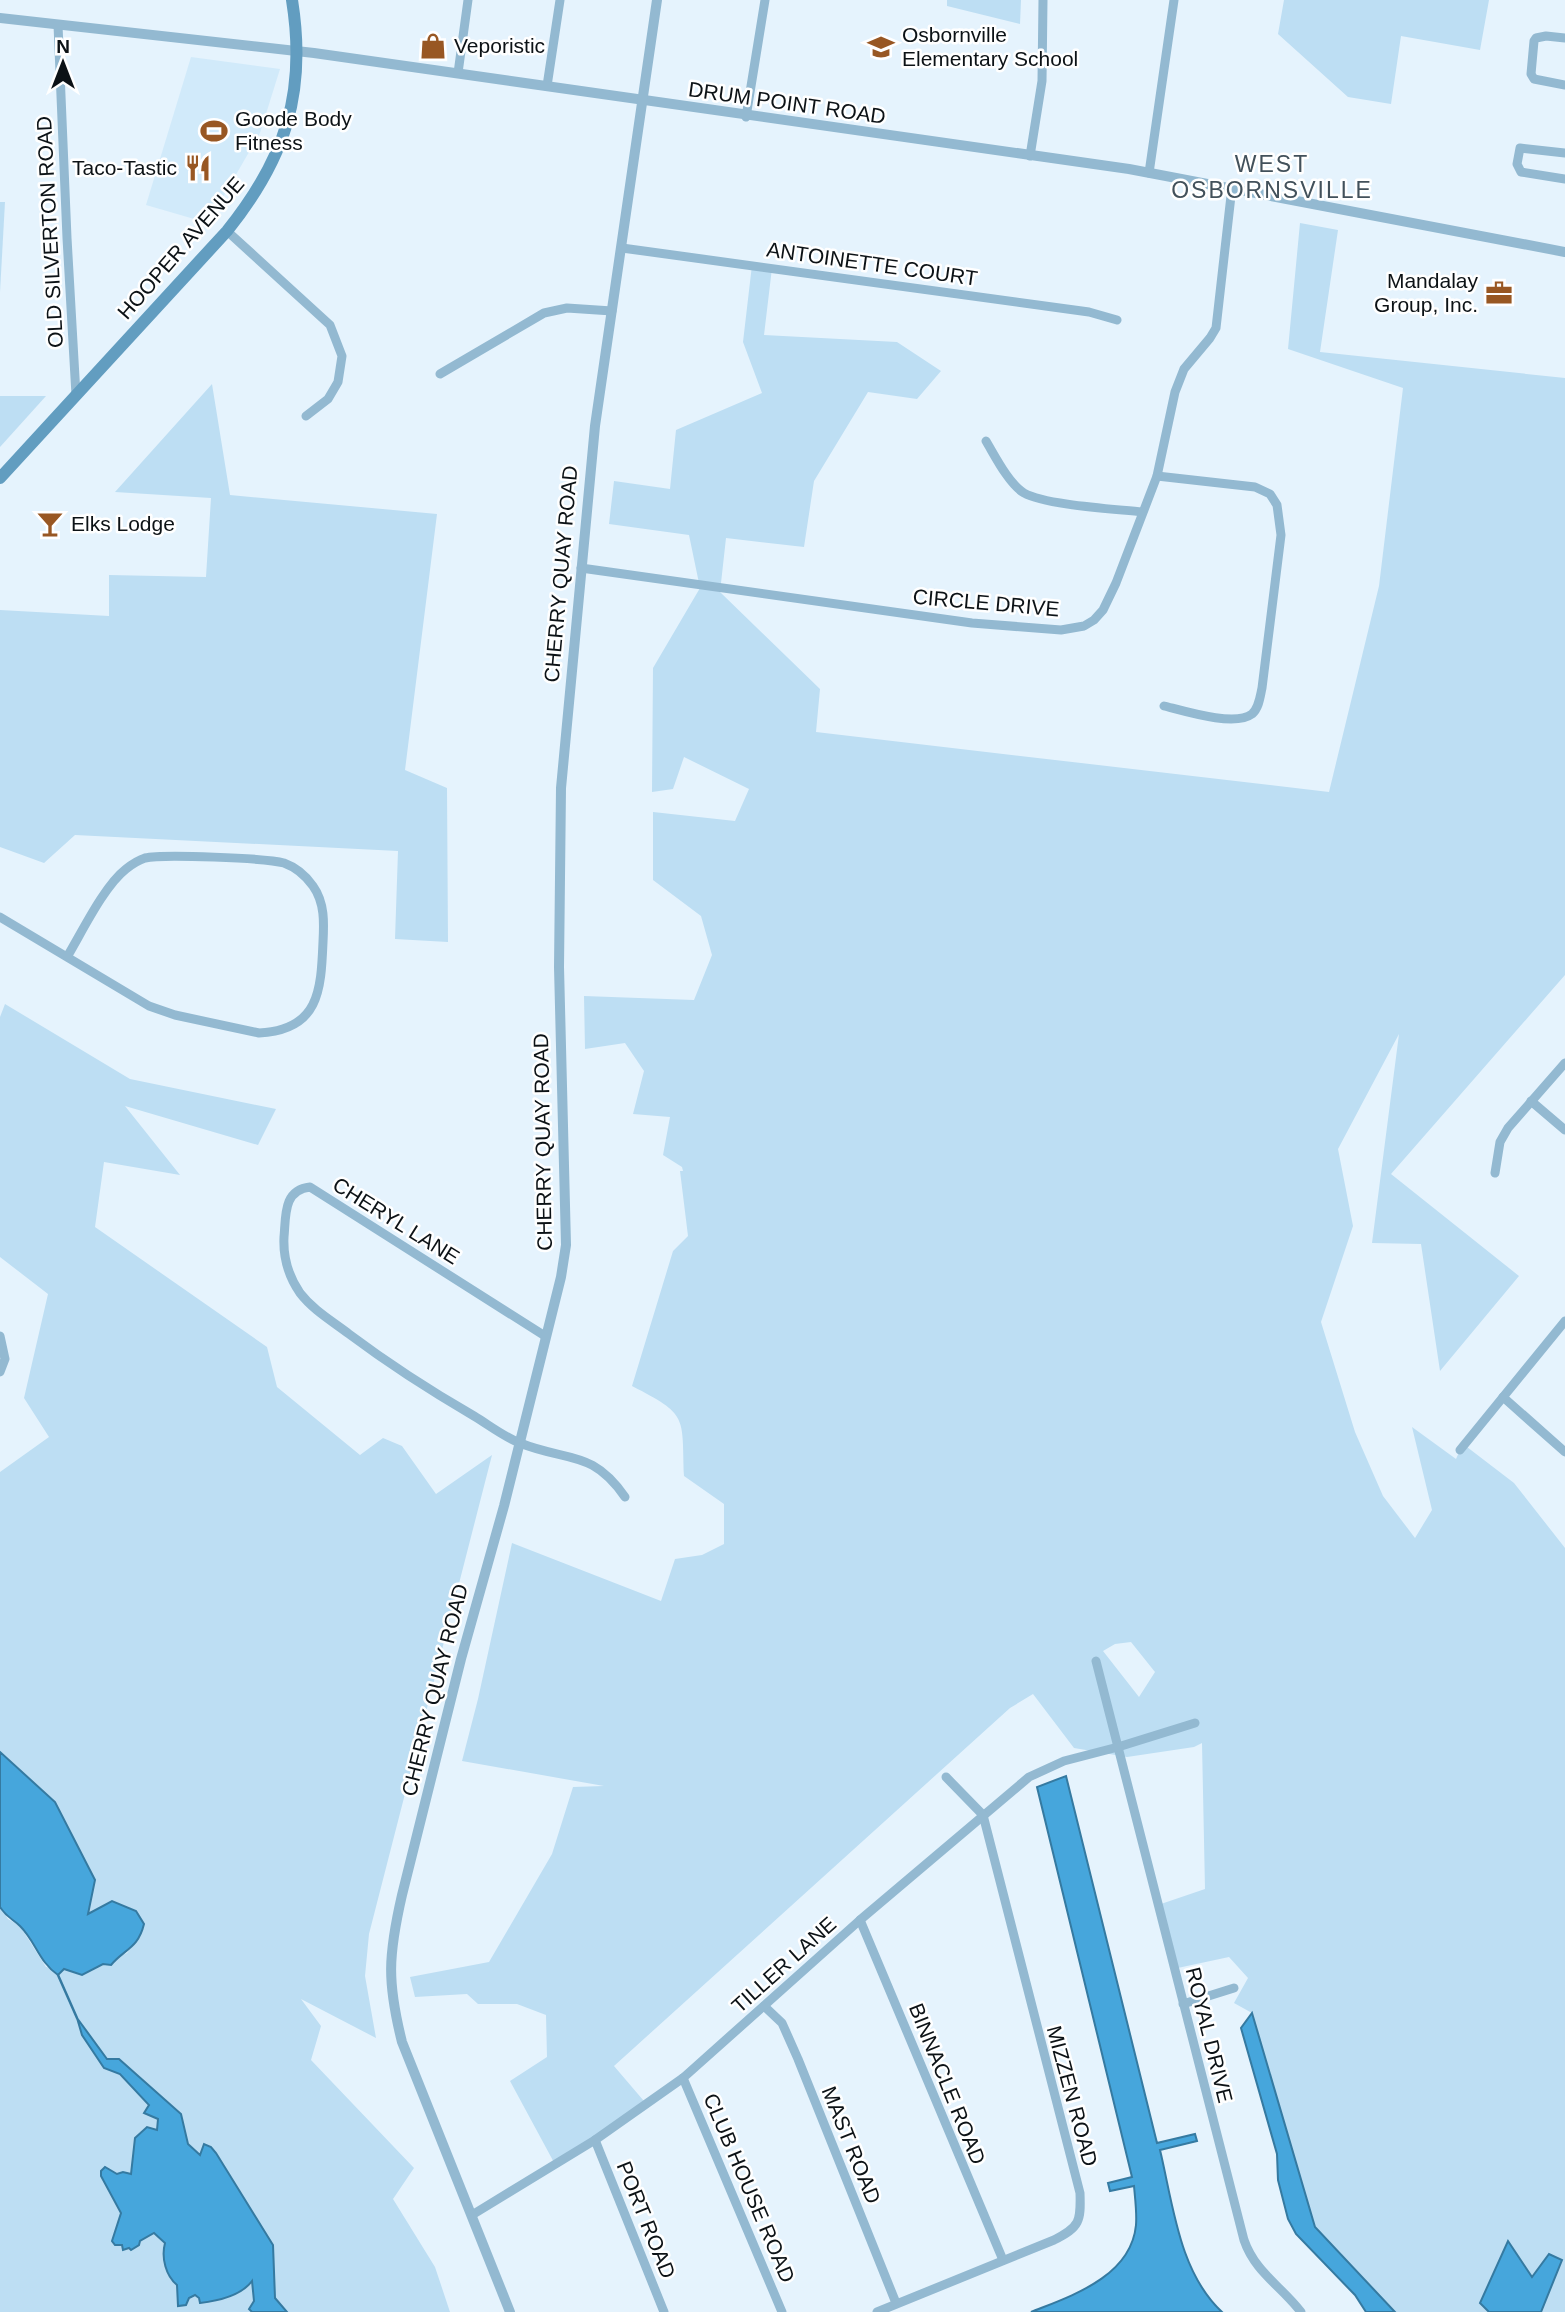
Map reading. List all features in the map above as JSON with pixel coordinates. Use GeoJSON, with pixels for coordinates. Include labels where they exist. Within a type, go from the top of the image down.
{"type":"FeatureCollection","features":[{"type":"Feature","properties":{"kind":"main road","name":"HOOPER AVENUE"},"geometry":{"type":"LineString","coordinates":[[0,478],[227,231],[267,176],[288,123],[293,98],[298,52],[292,0]]}},
{"type":"Feature","properties":{"kind":"street"},"geometry":{"type":"LineString","coordinates":[[458,73],[468,0]]}},
{"type":"Feature","properties":{"kind":"street"},"geometry":{"type":"LineString","coordinates":[[547,86],[560,0]]}},
{"type":"Feature","properties":{"kind":"street","name":"CHERRY QUAY ROAD"},"geometry":{"type":"LineString","coordinates":[[510,2312],[402,2042],[393,2005],[390,1965],[401,1895],[520,1443],[561,1277],[566,1245],[559,967],[561,801],[595,426],[657,0]]}},
{"type":"Feature","properties":{"kind":"street"},"geometry":{"type":"LineString","coordinates":[[746,117],[765,0]]}},
{"type":"Feature","properties":{"kind":"street"},"geometry":{"type":"LineString","coordinates":[[1030,156],[1042,81],[1043,0]]}},
{"type":"Feature","properties":{"kind":"street"},"geometry":{"type":"LineString","coordinates":[[1149,173],[1174,0]]}},
{"type":"Feature","properties":{"kind":"street","name":"DRUM POINT ROAD"},"geometry":{"type":"LineString","coordinates":[[0,18],[458,73],[746,117],[1149,173],[1565,253]]}},
{"type":"Feature","properties":{"kind":"street","name":"OLD SILVERTON ROAD"},"geometry":{"type":"LineString","coordinates":[[58,25],[66,238],[76,395]]}},
{"type":"Feature","properties":{"kind":"street"},"geometry":{"type":"LineString","coordinates":[[1565,38],[1536,38],[1531,74],[1534,79],[1565,85]]}},
{"type":"Feature","properties":{"kind":"street"},"geometry":{"type":"LineString","coordinates":[[1565,153],[1520,148],[1517,164],[1521,172],[1565,178]]}},
{"type":"Feature","properties":{"kind":"street","name":"CIRCLE DRIVE"},"geometry":{"type":"LineString","coordinates":[[581,568],[972,623],[1061,629],[1084,626],[1103,610],[1116,583],[1157,476],[1175,392],[1184,369],[1216,328],[1232,187]]}},
{"type":"Feature","properties":{"kind":"street"},"geometry":{"type":"LineString","coordinates":[[227,231],[330,325],[341,356],[338,382],[328,399],[306,416]]}},
{"type":"Feature","properties":{"kind":"street","name":"ANTOINETTE COURT"},"geometry":{"type":"LineString","coordinates":[[622,248],[1076,310],[1117,320]]}},
{"type":"Feature","properties":{"kind":"street"},"geometry":{"type":"LineString","coordinates":[[440,374],[544,313],[555,309],[612,311]]}},
{"type":"Feature","properties":{"kind":"street"},"geometry":{"type":"LineString","coordinates":[[986,441],[1006,473],[1023,493],[1046,500],[1142,512]]}},
{"type":"Feature","properties":{"kind":"street"},"geometry":{"type":"LineString","coordinates":[[1157,476],[1255,487],[1270,494],[1278,505],[1281,535],[1262,688],[1255,711],[1236,719],[1203,716],[1164,706]]}},
{"type":"Feature","properties":{"kind":"street"},"geometry":{"type":"LineString","coordinates":[[0,917],[149,1006],[175,1015],[259,1033],[298,1023],[318,997],[322,982],[324,918],[313,886],[300,872],[284,863],[258,860],[144,859],[127,869],[112,884],[67,957]]}},
{"type":"Feature","properties":{"kind":"street"},"geometry":{"type":"LineString","coordinates":[[1495,1173],[1500,1142],[1508,1128],[1565,1063]]}},
{"type":"Feature","properties":{"kind":"street"},"geometry":{"type":"LineString","coordinates":[[1531,1101],[1565,1130]]}},
{"type":"Feature","properties":{"kind":"street","name":"CHERYL LANE"},"geometry":{"type":"LineString","coordinates":[[520,1443],[432,1392],[378,1356],[319,1312],[301,1294],[290,1277],[284,1243],[287,1205],[292,1195],[299,1188],[310,1187],[545,1336]]}},
{"type":"Feature","properties":{"kind":"street"},"geometry":{"type":"LineString","coordinates":[[1460,1450],[1565,1321]]}},
{"type":"Feature","properties":{"kind":"street"},"geometry":{"type":"LineString","coordinates":[[0,1336],[5,1359],[0,1372]]}},
{"type":"Feature","properties":{"kind":"street"},"geometry":{"type":"LineString","coordinates":[[1503,1397],[1565,1451]]}},
{"type":"Feature","properties":{"kind":"street"},"geometry":{"type":"LineString","coordinates":[[520,1443],[586,1461],[612,1477],[625,1497]]}},
{"type":"Feature","properties":{"kind":"street"},"geometry":{"type":"LineString","coordinates":[[1096,1661],[1118,1747]]}},
{"type":"Feature","properties":{"kind":"street","name":"TILLER LANE"},"geometry":{"type":"LineString","coordinates":[[472,2215],[595,2140],[683,2078],[860,1920],[1029,1777],[1064,1761],[1195,1723]]}},
{"type":"Feature","properties":{"kind":"street","name":"ROYAL DRIVE"},"geometry":{"type":"LineString","coordinates":[[1118,1747],[1249,2256],[1301,2312]]}},
{"type":"Feature","properties":{"kind":"street","name":"MIZZEN ROAD"},"geometry":{"type":"LineString","coordinates":[[877,2312],[1072,2232],[1079,2222],[1080,2193],[983,1815],[946,1777]]}},
{"type":"Feature","properties":{"kind":"street","name":"BINNACLE ROAD"},"geometry":{"type":"LineString","coordinates":[[860,1920],[1003,2260]]}},
{"type":"Feature","properties":{"kind":"street"},"geometry":{"type":"LineString","coordinates":[[1183,2004],[1234,1988]]}},
{"type":"Feature","properties":{"kind":"street","name":"MAST ROAD"},"geometry":{"type":"LineString","coordinates":[[764,2006],[782,2023],[896,2303]]}},
{"type":"Feature","properties":{"kind":"street","name":"CLUB HOUSE ROAD"},"geometry":{"type":"LineString","coordinates":[[683,2078],[782,2312]]}},
{"type":"Feature","properties":{"kind":"street","name":"PORT ROAD"},"geometry":{"type":"LineString","coordinates":[[595,2140],[664,2312]]}},
{"type":"Feature","properties":{"kind":"shaded area"},"geometry":{"type":"Polygon","coordinates":[[[947,0],[1021,0],[1020,24],[947,6],[947,0]]]}},
{"type":"Feature","properties":{"kind":"shaded area"},"geometry":{"type":"Polygon","coordinates":[[[1284,0],[1489,0],[1480,50],[1401,36],[1391,104],[1348,97],[1278,34],[1284,0]]]}},
{"type":"Feature","properties":{"kind":"shaded area"},"geometry":{"type":"Polygon","coordinates":[[[191,57],[280,69],[260,133],[208,223],[146,205],[191,57]]]}},
{"type":"Feature","properties":{"kind":"shaded area"},"geometry":{"type":"Polygon","coordinates":[[[0,202],[5,202],[0,292],[0,202]]]}},
{"type":"Feature","properties":{"kind":"shaded area"},"geometry":{"type":"Polygon","coordinates":[[[1300,223],[1338,230],[1320,352],[1565,378],[1565,975],[1391,1174],[1519,1276],[1440,1371],[1421,1244],[1372,1243],[1399,1034],[1338,1149],[1353,1226],[1321,1322],[1355,1432],[1383,1496],[1415,1538],[1432,1510],[1412,1427],[1456,1459],[1460,1450],[1467,1447],[1514,1483],[1565,1548],[1565,2312],[1541,2312],[1532,2278],[1480,2303],[1489,2312],[1395,2312],[1315,2227],[1252,2013],[1234,2003],[1248,1978],[1229,1957],[1173,1969],[1158,1905],[1205,1889],[1202,1743],[1194,1747],[1127,1757],[1074,1748],[1033,1694],[1010,1708],[614,2066],[649,2107],[557,2168],[510,2081],[547,2057],[546,2015],[517,2004],[478,2004],[467,1994],[415,1997],[410,1977],[489,1962],[552,1854],[573,1787],[604,1786],[462,1761],[512,1543],[661,1601],[675,1559],[702,1555],[724,1544],[724,1504],[684,1476],[683,1440],[678,1419],[673,1411],[632,1386],[673,1251],[688,1236],[680,1171],[683,1171],[682,1167],[663,1155],[670,1117],[633,1114],[644,1071],[625,1043],[585,1049],[584,996],[694,1000],[712,955],[701,916],[653,880],[653,812],[735,821],[749,789],[684,757],[673,789],[652,792],[653,668],[700,588],[689,535],[609,524],[614,481],[670,489],[676,430],[762,393],[743,342],[752,265],[772,268],[764,335],[897,342],[941,371],[917,399],[868,392],[814,481],[804,547],[726,538],[720,592],[820,689],[816,732],[1329,792],[1379,586],[1403,388],[1288,349],[1300,223]],[[1131,1642],[1115,1644],[1103,1651],[1139,1697],[1155,1672],[1131,1642]]]}},
{"type":"Feature","properties":{"kind":"shaded area"},"geometry":{"type":"Polygon","coordinates":[[[212,384],[230,495],[437,514],[405,770],[447,788],[448,942],[395,939],[398,851],[75,835],[44,863],[0,847],[0,610],[109,616],[109,575],[206,577],[211,498],[115,492],[212,384]]]}},
{"type":"Feature","properties":{"kind":"shaded area"},"geometry":{"type":"Polygon","coordinates":[[[0,396],[46,396],[0,447],[0,396]]]}},
{"type":"Feature","properties":{"kind":"shaded area"},"geometry":{"type":"Polygon","coordinates":[[[5,1004],[130,1079],[276,1109],[258,1145],[125,1106],[180,1175],[104,1162],[95,1227],[267,1347],[277,1387],[360,1455],[383,1438],[402,1446],[436,1494],[492,1455],[369,1934],[365,1976],[376,2038],[301,1999],[321,2026],[311,2060],[414,2168],[393,2199],[435,2267],[450,2312],[287,2312],[275,2298],[273,2245],[188,2144],[181,2114],[107,2059],[79,2020],[82,2035],[149,2105],[145,2113],[158,2119],[158,2131],[135,2138],[131,2174],[110,2171],[101,2176],[140,2241],[154,2233],[166,2244],[177,2285],[178,2306],[195,2295],[199,2298],[252,2280],[254,2301],[249,2308],[252,2312],[0,2312],[0,1907],[8,1919],[20,1926],[46,1967],[82,1975],[103,1964],[111,1965],[116,1958],[127,1953],[141,1934],[87,1914],[55,1802],[0,1752],[0,1472],[49,1437],[24,1398],[48,1294],[0,1257],[0,1017],[5,1004]]]}},
{"type":"Feature","properties":{"kind":"water"},"geometry":{"type":"Polygon","coordinates":[[[0,1752],[55,1802],[95,1880],[88,1914],[112,1901],[136,1911],[144,1924],[134,1944],[111,1965],[103,1964],[82,1975],[64,1969],[58,1975],[46,1964],[25,1932],[0,1907],[0,1752]]]}},
{"type":"Feature","properties":{"kind":"water"},"geometry":{"type":"Polygon","coordinates":[[[1066,1776],[1157,2143],[1195,2134],[1197,2141],[1160,2150],[1187,2257],[1208,2296],[1222,2312],[1031,2312],[1080,2291],[1111,2271],[1132,2243],[1136,2225],[1134,2186],[1110,2191],[1108,2183],[1132,2177],[1037,1787],[1066,1776]]]}},
{"type":"Feature","properties":{"kind":"water"},"geometry":{"type":"Polygon","coordinates":[[[1252,2013],[1315,2227],[1395,2312],[1366,2312],[1355,2295],[1296,2234],[1288,2219],[1278,2180],[1277,2154],[1241,2028],[1252,2013]]]}},
{"type":"Feature","properties":{"kind":"water"},"geometry":{"type":"Polygon","coordinates":[[[77,2018],[107,2059],[119,2059],[181,2114],[188,2144],[200,2155],[204,2144],[216,2153],[273,2245],[275,2298],[287,2312],[252,2312],[249,2309],[254,2301],[252,2281],[228,2297],[200,2303],[195,2295],[189,2298],[186,2305],[178,2306],[177,2285],[167,2272],[164,2261],[165,2243],[154,2233],[131,2250],[123,2250],[122,2245],[115,2245],[112,2241],[121,2213],[101,2176],[101,2171],[105,2167],[117,2174],[131,2174],[135,2138],[147,2127],[157,2130],[158,2119],[144,2113],[149,2105],[120,2074],[104,2068],[82,2035],[77,2018]]]}},
{"type":"Feature","properties":{"kind":"water"},"geometry":{"type":"Polygon","coordinates":[[[1508,2241],[1532,2277],[1549,2254],[1562,2260],[1541,2312],[1489,2312],[1480,2303],[1508,2241]]]}},
{"type":"Feature","properties":{"kind":"waterway"},"geometry":{"type":"LineString","coordinates":[[58,1975],[77,2018]]}},
{"type":"Feature","properties":{"kind":"place","name":"Veporistic"},"geometry":{"type":"Point","coordinates":[433,46]}},
{"type":"Feature","properties":{"kind":"place","name":"Osbornville Elementary School"},"geometry":{"type":"Point","coordinates":[881,47]}},
{"type":"Feature","properties":{"kind":"place","name":"Goode Body Fitness"},"geometry":{"type":"Point","coordinates":[214,131]}},
{"type":"Feature","properties":{"kind":"place","name":"Taco-Tastic"},"geometry":{"type":"Point","coordinates":[198,168]}},
{"type":"Feature","properties":{"kind":"place","name":"Mandalay Group, Inc."},"geometry":{"type":"Point","coordinates":[1499,293]}},
{"type":"Feature","properties":{"kind":"place","name":"Elks Lodge"},"geometry":{"type":"Point","coordinates":[50,524]}},
{"type":"Feature","properties":{"kind":"district","name":"WEST OSBORNSVILLE"},"geometry":{"type":"Point","coordinates":[1272,177]}}]}
